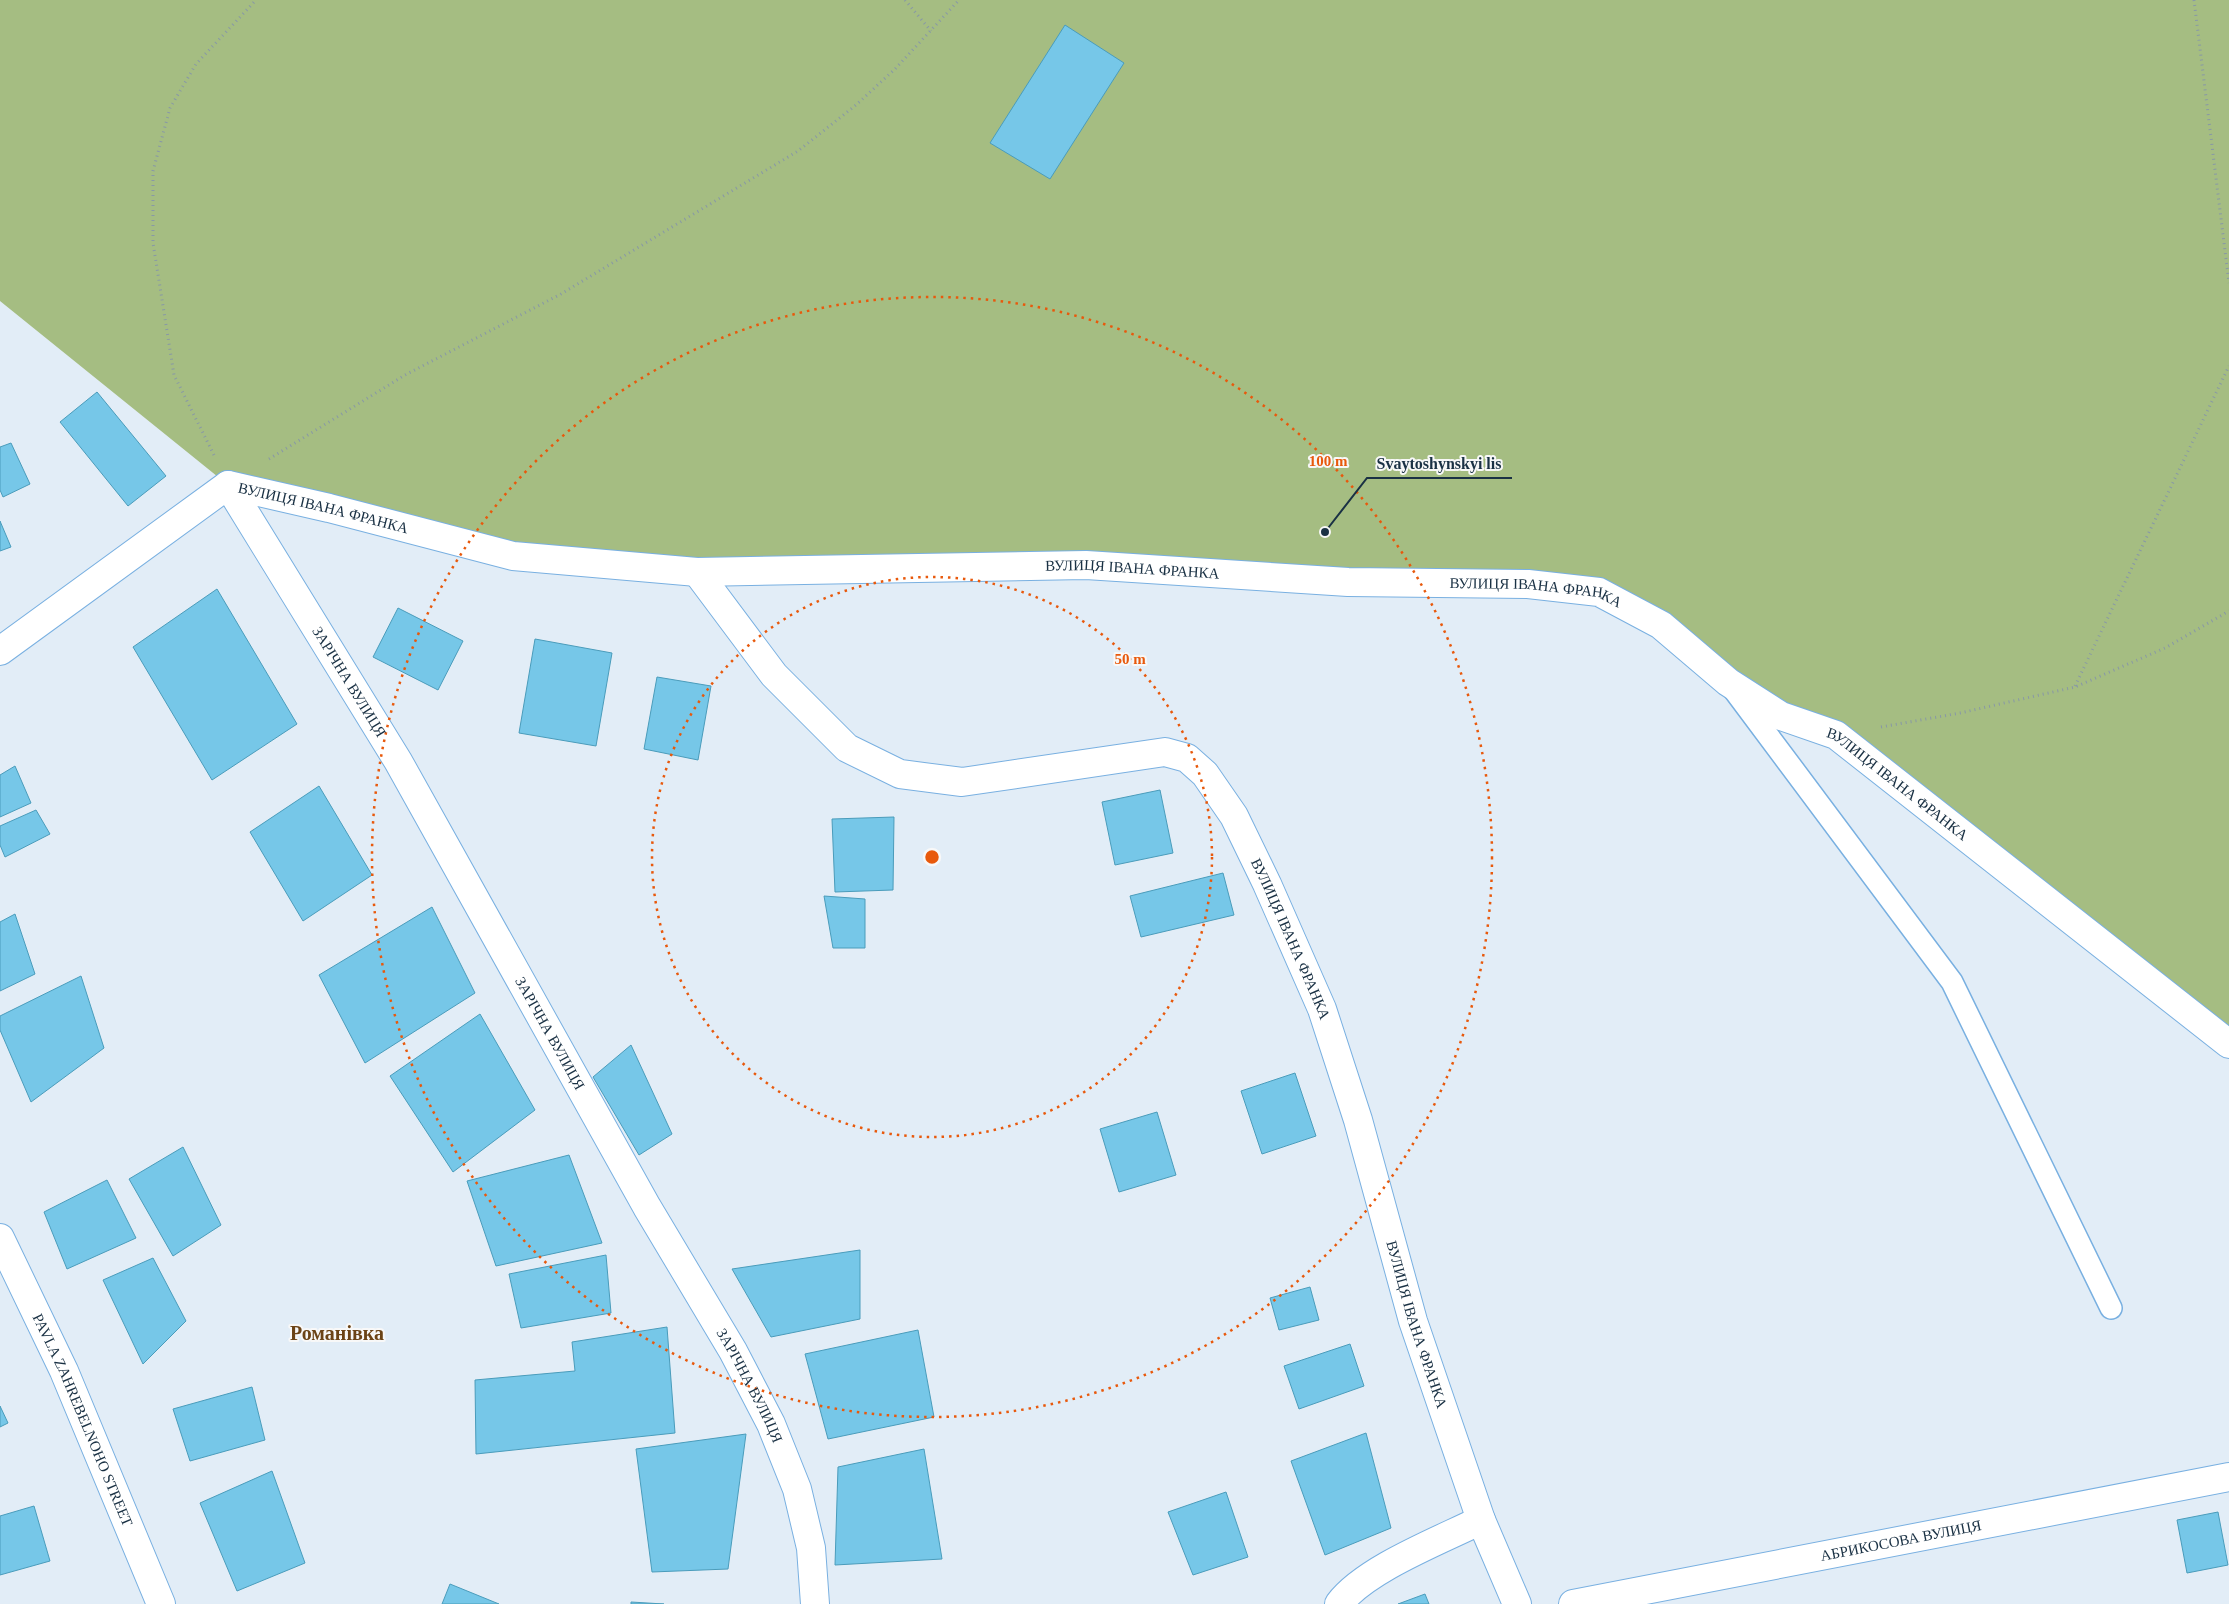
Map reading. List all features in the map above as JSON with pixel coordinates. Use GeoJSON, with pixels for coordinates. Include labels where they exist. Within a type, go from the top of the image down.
{"type":"FeatureCollection","features":[{"type":"Feature","properties":{"kind":"street","name":"ВУЛИЦЯ ІВАНА ФРАНКА"},"geometry":{"type":"LineString","coordinates":[[0,651],[228,485],[329,508],[513,556],[698,572],[1086,565],[1348,582],[1528,584],[1599,592],[1661,625],[1728,682],[1781,716],[1836,735],[2229,1044]]}},
{"type":"Feature","properties":{"kind":"street","name":"ЗАРІЧНА ВУЛИЦЯ"},"geometry":{"type":"LineString","coordinates":[[228,485],[398,761],[646,1208],[733,1351],[770,1424],[797,1488],[811,1548],[816,1604]]}},
{"type":"Feature","properties":{"kind":"street","name":"ВУЛИЦЯ ІВАНА ФРАНКА"},"geometry":{"type":"LineString","coordinates":[[698,572],[774,675],[846,748],[900,774],[962,782],[1165,752],[1187,758],[1205,774],[1234,816],[1267,884],[1322,1009],[1358,1120],[1413,1321],[1481,1520],[1516,1604]]}},
{"type":"Feature","properties":{"kind":"street","name":"PAVLA ZAHREBELNOHO STREET"},"geometry":{"type":"LineString","coordinates":[[0,1238],[64,1371],[161,1604]]}},
{"type":"Feature","properties":{"kind":"street","name":"АБРИКОСОВА ВУЛИЦЯ"},"geometry":{"type":"LineString","coordinates":[[1574,1604],[2229,1477]]}},
{"type":"Feature","properties":{"kind":"street"},"geometry":{"type":"LineString","coordinates":[[1339,1604],[1346,1594],[1368,1577],[1481,1520]]}},
{"type":"Feature","properties":{"kind":"lane"},"geometry":{"type":"LineString","coordinates":[[1728,682],[1952,982],[2111,1308]]}},
{"type":"Feature","properties":{"kind":"path"},"geometry":{"type":"LineString","coordinates":[[256,0],[196,64],[170,108],[153,170],[153,243],[174,374],[228,485],[330,419],[405,374],[561,294],[798,151],[856,105],[896,69],[959,0]]}},
{"type":"Feature","properties":{"kind":"path"},"geometry":{"type":"LineString","coordinates":[[905,0],[931,31]]}},
{"type":"Feature","properties":{"kind":"path"},"geometry":{"type":"LineString","coordinates":[[2194,0],[2229,283]]}},
{"type":"Feature","properties":{"kind":"path"},"geometry":{"type":"LineString","coordinates":[[2075,687],[2229,366]]}},
{"type":"Feature","properties":{"kind":"path"},"geometry":{"type":"LineString","coordinates":[[1836,735],[1960,713],[2075,687],[2165,648],[2229,611]]}},
{"type":"Feature","properties":{"kind":"green space"},"geometry":{"type":"Polygon","coordinates":[[[0,0],[2229,0],[2229,1044],[1836,735],[1599,592],[513,556],[228,485],[0,301],[0,0]]]}},
{"type":"Feature","properties":{"kind":"building"},"geometry":{"type":"Polygon","coordinates":[[[1065,25],[1124,63],[1050,179],[990,143],[1065,25]]]}},
{"type":"Feature","properties":{"kind":"building"},"geometry":{"type":"Polygon","coordinates":[[[97,392],[166,476],[128,506],[60,422],[97,392]]]}},
{"type":"Feature","properties":{"kind":"building"},"geometry":{"type":"Polygon","coordinates":[[[11,443],[30,484],[3,497],[0,490],[0,447],[11,443]]]}},
{"type":"Feature","properties":{"kind":"building"},"geometry":{"type":"Polygon","coordinates":[[[0,521],[11,547],[0,551],[0,521]]]}},
{"type":"Feature","properties":{"kind":"building"},"geometry":{"type":"Polygon","coordinates":[[[217,589],[297,724],[212,780],[133,647],[217,589]]]}},
{"type":"Feature","properties":{"kind":"building"},"geometry":{"type":"Polygon","coordinates":[[[398,608],[463,641],[438,690],[373,657],[398,608]]]}},
{"type":"Feature","properties":{"kind":"building"},"geometry":{"type":"Polygon","coordinates":[[[535,639],[612,653],[596,746],[519,733],[535,639]]]}},
{"type":"Feature","properties":{"kind":"building"},"geometry":{"type":"Polygon","coordinates":[[[657,677],[711,686],[698,760],[644,749],[657,677]]]}},
{"type":"Feature","properties":{"kind":"building"},"geometry":{"type":"Polygon","coordinates":[[[15,766],[31,803],[0,817],[0,775],[15,766]]]}},
{"type":"Feature","properties":{"kind":"building"},"geometry":{"type":"Polygon","coordinates":[[[319,786],[372,875],[303,921],[250,832],[319,786]]]}},
{"type":"Feature","properties":{"kind":"building"},"geometry":{"type":"Polygon","coordinates":[[[1160,790],[1173,853],[1115,865],[1102,802],[1160,790]]]}},
{"type":"Feature","properties":{"kind":"building"},"geometry":{"type":"Polygon","coordinates":[[[36,810],[50,834],[5,857],[0,845],[0,826],[36,810]]]}},
{"type":"Feature","properties":{"kind":"building"},"geometry":{"type":"Polygon","coordinates":[[[894,817],[893,890],[835,892],[832,819],[894,817]]]}},
{"type":"Feature","properties":{"kind":"building"},"geometry":{"type":"Polygon","coordinates":[[[1223,873],[1234,915],[1141,937],[1130,896],[1223,873]]]}},
{"type":"Feature","properties":{"kind":"building"},"geometry":{"type":"Polygon","coordinates":[[[824,896],[865,899],[865,948],[833,948],[824,896]]]}},
{"type":"Feature","properties":{"kind":"building"},"geometry":{"type":"Polygon","coordinates":[[[432,907],[475,993],[365,1063],[319,975],[432,907]]]}},
{"type":"Feature","properties":{"kind":"building"},"geometry":{"type":"Polygon","coordinates":[[[15,914],[35,974],[0,991],[0,922],[15,914]]]}},
{"type":"Feature","properties":{"kind":"building"},"geometry":{"type":"Polygon","coordinates":[[[81,976],[104,1048],[31,1102],[0,1030],[0,1016],[81,976]]]}},
{"type":"Feature","properties":{"kind":"building"},"geometry":{"type":"Polygon","coordinates":[[[480,1014],[535,1110],[453,1172],[390,1076],[480,1014]]]}},
{"type":"Feature","properties":{"kind":"building"},"geometry":{"type":"Polygon","coordinates":[[[631,1045],[672,1134],[639,1155],[593,1077],[631,1045]]]}},
{"type":"Feature","properties":{"kind":"building"},"geometry":{"type":"Polygon","coordinates":[[[1295,1073],[1316,1136],[1262,1154],[1241,1091],[1295,1073]]]}},
{"type":"Feature","properties":{"kind":"building"},"geometry":{"type":"Polygon","coordinates":[[[1157,1112],[1176,1175],[1119,1192],[1100,1129],[1157,1112]]]}},
{"type":"Feature","properties":{"kind":"building"},"geometry":{"type":"Polygon","coordinates":[[[183,1147],[221,1225],[173,1256],[129,1179],[183,1147]]]}},
{"type":"Feature","properties":{"kind":"building"},"geometry":{"type":"Polygon","coordinates":[[[569,1155],[602,1243],[496,1266],[467,1181],[569,1155]]]}},
{"type":"Feature","properties":{"kind":"building"},"geometry":{"type":"Polygon","coordinates":[[[107,1180],[136,1238],[67,1269],[44,1212],[107,1180]]]}},
{"type":"Feature","properties":{"kind":"building"},"geometry":{"type":"Polygon","coordinates":[[[860,1250],[860,1319],[771,1337],[732,1269],[860,1250]]]}},
{"type":"Feature","properties":{"kind":"building"},"geometry":{"type":"Polygon","coordinates":[[[606,1255],[611,1313],[521,1328],[509,1274],[606,1255]]]}},
{"type":"Feature","properties":{"kind":"building"},"geometry":{"type":"Polygon","coordinates":[[[153,1258],[186,1321],[143,1364],[103,1280],[153,1258]]]}},
{"type":"Feature","properties":{"kind":"building"},"geometry":{"type":"Polygon","coordinates":[[[1310,1287],[1319,1320],[1279,1330],[1270,1298],[1310,1287]]]}},
{"type":"Feature","properties":{"kind":"building"},"geometry":{"type":"Polygon","coordinates":[[[667,1327],[675,1433],[476,1454],[475,1380],[575,1371],[572,1342],[667,1327]]]}},
{"type":"Feature","properties":{"kind":"building"},"geometry":{"type":"Polygon","coordinates":[[[918,1330],[934,1417],[828,1439],[805,1354],[918,1330]]]}},
{"type":"Feature","properties":{"kind":"building"},"geometry":{"type":"Polygon","coordinates":[[[1350,1344],[1364,1386],[1299,1409],[1284,1366],[1350,1344]]]}},
{"type":"Feature","properties":{"kind":"building"},"geometry":{"type":"Polygon","coordinates":[[[252,1387],[265,1440],[190,1461],[173,1409],[252,1387]]]}},
{"type":"Feature","properties":{"kind":"building"},"geometry":{"type":"Polygon","coordinates":[[[0,1406],[8,1423],[0,1427],[0,1406]]]}},
{"type":"Feature","properties":{"kind":"building"},"geometry":{"type":"Polygon","coordinates":[[[1366,1433],[1391,1528],[1325,1555],[1291,1461],[1366,1433]]]}},
{"type":"Feature","properties":{"kind":"building"},"geometry":{"type":"Polygon","coordinates":[[[746,1434],[728,1569],[652,1572],[636,1449],[746,1434]]]}},
{"type":"Feature","properties":{"kind":"building"},"geometry":{"type":"Polygon","coordinates":[[[924,1449],[942,1559],[835,1565],[838,1467],[924,1449]]]}},
{"type":"Feature","properties":{"kind":"building"},"geometry":{"type":"Polygon","coordinates":[[[272,1471],[305,1563],[237,1591],[200,1503],[272,1471]]]}},
{"type":"Feature","properties":{"kind":"building"},"geometry":{"type":"Polygon","coordinates":[[[1226,1492],[1248,1557],[1193,1575],[1168,1512],[1226,1492]]]}},
{"type":"Feature","properties":{"kind":"building"},"geometry":{"type":"Polygon","coordinates":[[[34,1506],[50,1561],[0,1575],[0,1516],[34,1506]]]}},
{"type":"Feature","properties":{"kind":"building"},"geometry":{"type":"Polygon","coordinates":[[[2218,1512],[2228,1565],[2187,1573],[2177,1520],[2218,1512]]]}},
{"type":"Feature","properties":{"kind":"building"},"geometry":{"type":"Polygon","coordinates":[[[450,1584],[499,1604],[442,1604],[450,1584]]]}},
{"type":"Feature","properties":{"kind":"building"},"geometry":{"type":"Polygon","coordinates":[[[1425,1594],[1429,1604],[1398,1604],[1425,1594]]]}},
{"type":"Feature","properties":{"kind":"building"},"geometry":{"type":"Polygon","coordinates":[[[631,1602],[664,1604],[631,1604],[631,1602]]]}},
{"type":"Feature","properties":{"kind":"place","name":"Svaytoshynskyi lis"},"geometry":{"type":"Point","coordinates":[1325,532]}},
{"type":"Feature","properties":{"kind":"district","name":"Романівка"},"geometry":{"type":"Point","coordinates":[337,1333]}}]}
